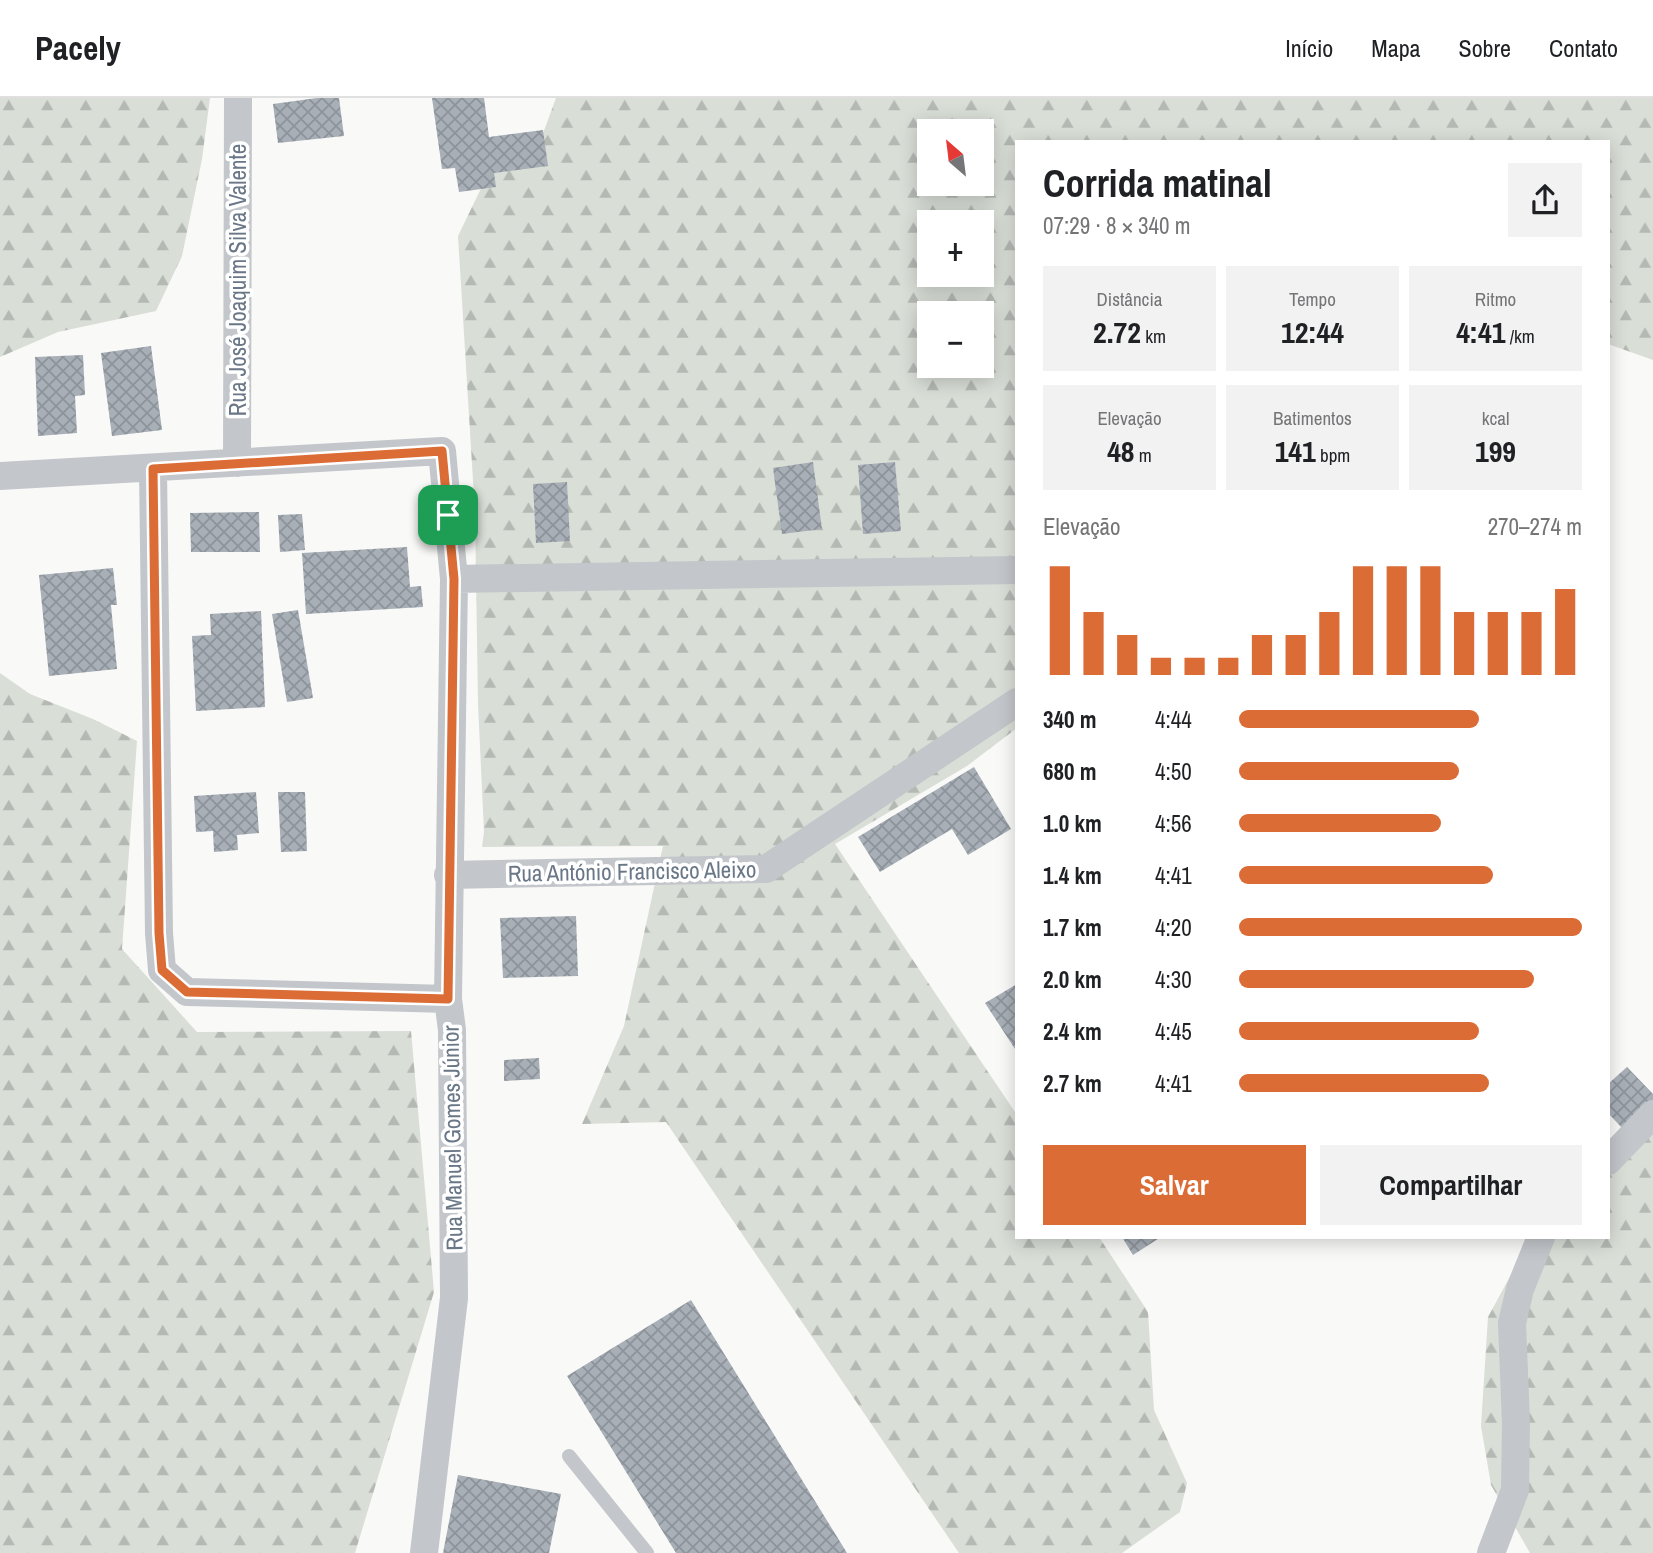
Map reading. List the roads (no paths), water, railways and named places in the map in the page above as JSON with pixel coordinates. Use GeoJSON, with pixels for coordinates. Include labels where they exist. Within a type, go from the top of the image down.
{"type":"FeatureCollection","features":[{"type":"Feature","properties":{"kind":"street","name":"Rua José Joaquim Silva Valente"},"geometry":{"type":"LineString","coordinates":[[237,463],[238,98]]}},
{"type":"Feature","properties":{"kind":"street","name":"Rua Manuel Gomes Júnior"},"geometry":{"type":"LineString","coordinates":[[0,476],[442,451],[454,579],[448,875],[454,1298],[424,1553]]}},
{"type":"Feature","properties":{"kind":"street"},"geometry":{"type":"LineString","coordinates":[[153,469],[159,933],[162,970],[187,992],[448,999]]}},
{"type":"Feature","properties":{"kind":"street"},"geometry":{"type":"LineString","coordinates":[[454,579],[1015,570]]}},
{"type":"Feature","properties":{"kind":"street","name":"Rua António Francisco Aleixo"},"geometry":{"type":"LineString","coordinates":[[448,875],[766,869],[1015,703]]}},
{"type":"Feature","properties":{"kind":"street"},"geometry":{"type":"LineString","coordinates":[[1610,1159],[1653,1114]]}},
{"type":"Feature","properties":{"kind":"street"},"geometry":{"type":"LineString","coordinates":[[1491,1553],[1516,1490],[1512,1323],[1520,1289],[1540,1239]]}},
{"type":"Feature","properties":{"kind":"lane"},"geometry":{"type":"LineString","coordinates":[[569,1456],[647,1553]]}}]}
